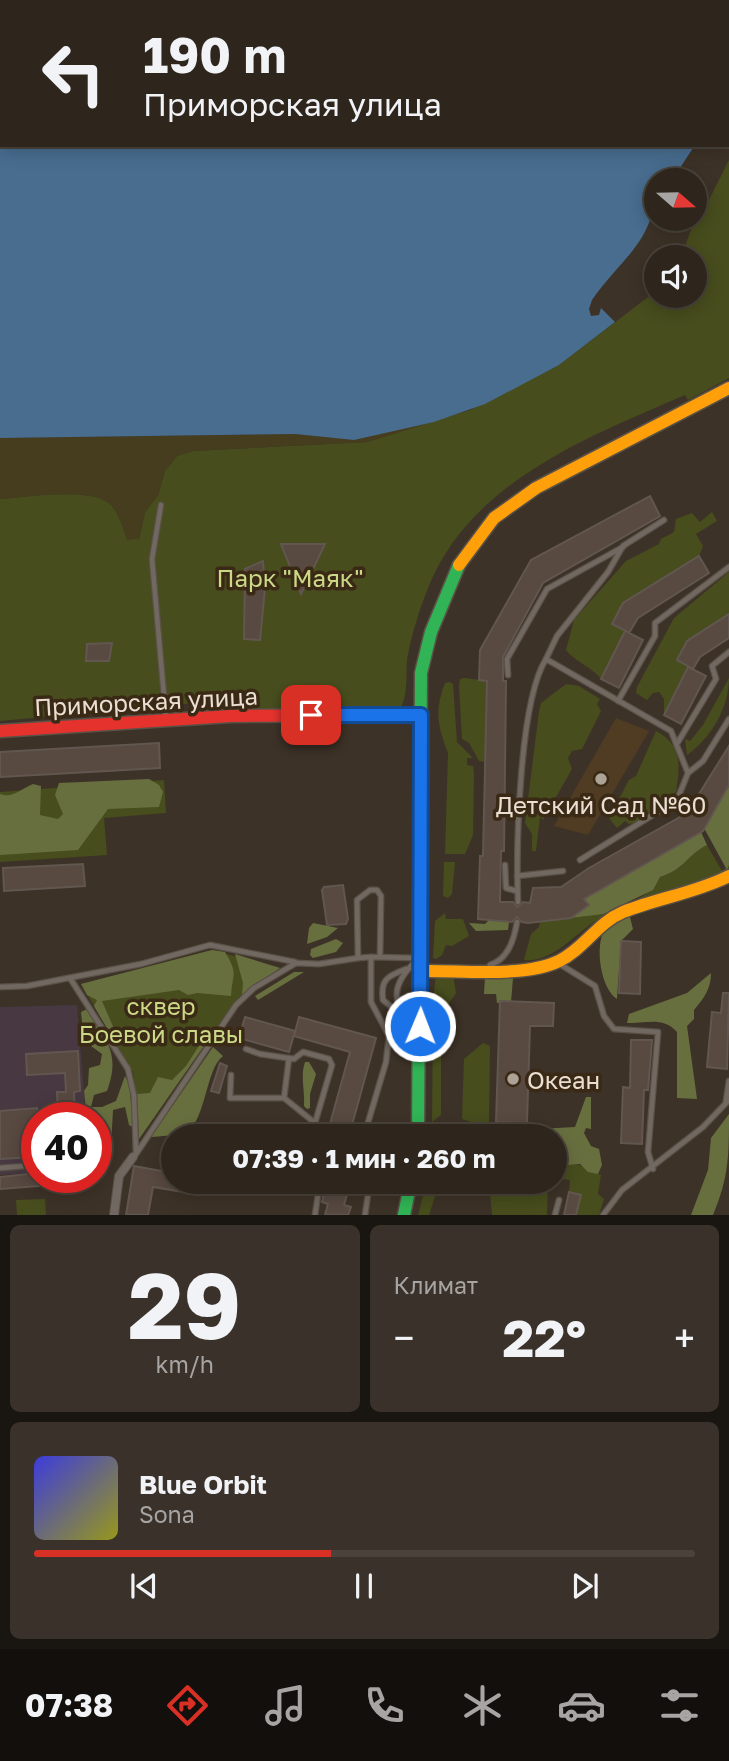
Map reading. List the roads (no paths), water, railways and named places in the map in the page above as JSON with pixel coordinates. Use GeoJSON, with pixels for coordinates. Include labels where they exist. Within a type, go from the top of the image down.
{"type":"FeatureCollection","features":[{"type":"Feature","properties":{"kind":"street"},"geometry":{"type":"LineString","coordinates":[[418,1124],[420,1041],[416,966],[421,673],[430,632],[453,574],[475,540],[515,501],[729,388]]}},
{"type":"Feature","properties":{"kind":"street","name":"Приморская улица"},"geometry":{"type":"LineString","coordinates":[[0,731],[262,715],[421,715]]}},
{"type":"Feature","properties":{"kind":"street"},"geometry":{"type":"LineString","coordinates":[[416,966],[522,968],[557,963],[604,922],[660,901],[709,888],[729,876]]}},
{"type":"Feature","properties":{"kind":"street"},"geometry":{"type":"LineString","coordinates":[[114,1215],[119,1175],[135,1155]]}},
{"type":"Feature","properties":{"kind":"street"},"geometry":{"type":"LineString","coordinates":[[404,1215],[408,1194]]}},
{"type":"Feature","properties":{"kind":"lane"},"geometry":{"type":"LineString","coordinates":[[161,505],[152,559],[166,720]]}},
{"type":"Feature","properties":{"kind":"lane"},"geometry":{"type":"LineString","coordinates":[[508,675],[507,659],[547,589],[664,520]]}},
{"type":"Feature","properties":{"kind":"lane"},"geometry":{"type":"LineString","coordinates":[[517,902],[519,811],[531,696],[538,671],[557,636],[608,572],[624,546]]}},
{"type":"Feature","properties":{"kind":"lane"},"geometry":{"type":"LineString","coordinates":[[618,701],[655,636],[655,623],[729,567]]}},
{"type":"Feature","properties":{"kind":"lane"},"geometry":{"type":"LineString","coordinates":[[678,742],[716,679],[712,666],[729,652]]}},
{"type":"Feature","properties":{"kind":"lane"},"geometry":{"type":"LineString","coordinates":[[546,659],[671,731],[678,742],[688,773]]}},
{"type":"Feature","properties":{"kind":"lane"},"geometry":{"type":"LineString","coordinates":[[580,860],[677,800],[688,773],[703,761],[729,719]]}},
{"type":"Feature","properties":{"kind":"lane"},"geometry":{"type":"LineString","coordinates":[[505,865],[506,888],[517,891]]}},
{"type":"Feature","properties":{"kind":"lane"},"geometry":{"type":"LineString","coordinates":[[517,876],[563,871]]}},
{"type":"Feature","properties":{"kind":"lane"},"geometry":{"type":"LineString","coordinates":[[358,958],[357,900],[370,890],[377,890],[381,896],[380,957]]}},
{"type":"Feature","properties":{"kind":"lane"},"geometry":{"type":"LineString","coordinates":[[482,968],[503,957],[512,942],[516,922]]}},
{"type":"Feature","properties":{"kind":"lane"},"geometry":{"type":"LineString","coordinates":[[0,987],[27,986],[141,964],[210,945],[296,963],[331,963],[380,957],[416,966]]}},
{"type":"Feature","properties":{"kind":"lane"},"geometry":{"type":"LineString","coordinates":[[368,1124],[386,1062],[389,1036],[371,1002],[372,957]]}},
{"type":"Feature","properties":{"kind":"lane"},"geometry":{"type":"LineString","coordinates":[[135,1155],[236,1005],[254,988],[296,963]]}},
{"type":"Feature","properties":{"kind":"lane"},"geometry":{"type":"LineString","coordinates":[[557,963],[594,986],[604,1016],[614,1028],[658,1032],[648,1140],[653,1169]]}},
{"type":"Feature","properties":{"kind":"lane"},"geometry":{"type":"LineString","coordinates":[[402,1015],[396,988],[400,977],[416,966]]}},
{"type":"Feature","properties":{"kind":"lane"},"geometry":{"type":"LineString","coordinates":[[416,966],[391,975],[384,981],[382,988],[383,1000],[402,1015],[420,1041]]}},
{"type":"Feature","properties":{"kind":"lane"},"geometry":{"type":"LineString","coordinates":[[71,978],[128,1069],[134,1096],[135,1155]]}},
{"type":"Feature","properties":{"kind":"lane"},"geometry":{"type":"LineString","coordinates":[[230,1075],[230,1098],[284,1098],[315,1123],[332,1065],[328,1059],[303,1052],[294,1059],[246,1049]]}},
{"type":"Feature","properties":{"kind":"lane"},"geometry":{"type":"LineString","coordinates":[[284,1098],[289,1058]]}},
{"type":"Feature","properties":{"kind":"lane"},"geometry":{"type":"LineString","coordinates":[[603,1215],[622,1190],[653,1169],[703,1127],[727,1101],[729,1081]]}},
{"type":"Feature","properties":{"kind":"lane"},"geometry":{"type":"LineString","coordinates":[[0,1168],[21,1166]]}},
{"type":"Feature","properties":{"kind":"lane"},"geometry":{"type":"LineString","coordinates":[[315,1215],[318,1194]]}},
{"type":"Feature","properties":{"kind":"lane"},"geometry":{"type":"LineString","coordinates":[[365,1215],[368,1194]]}},
{"type":"Feature","properties":{"kind":"lane"},"geometry":{"type":"LineString","coordinates":[[555,1215],[559,1200]]}},
{"type":"Feature","properties":{"kind":"water"},"geometry":{"type":"Polygon","coordinates":[[[0,147],[694,147],[680,168],[644,168],[645,231],[636,247],[592,300],[589,309],[591,316],[599,315],[601,308],[615,322],[559,365],[485,404],[434,422],[354,440],[295,434],[0,438],[0,147]]]}},
{"type":"Feature","properties":{"kind":"place","name":"Детский Сад №60"},"geometry":{"type":"Point","coordinates":[601,779]}},
{"type":"Feature","properties":{"kind":"place","name":"Океан"},"geometry":{"type":"Point","coordinates":[513,1079]}},
{"type":"Feature","properties":{"kind":"park label","name":"Парк \"Маяк\""},"geometry":{"type":"Point","coordinates":[290,577]}},
{"type":"Feature","properties":{"kind":"park label","name":"сквер Боевой славы"},"geometry":{"type":"Point","coordinates":[161,1019]}}]}
